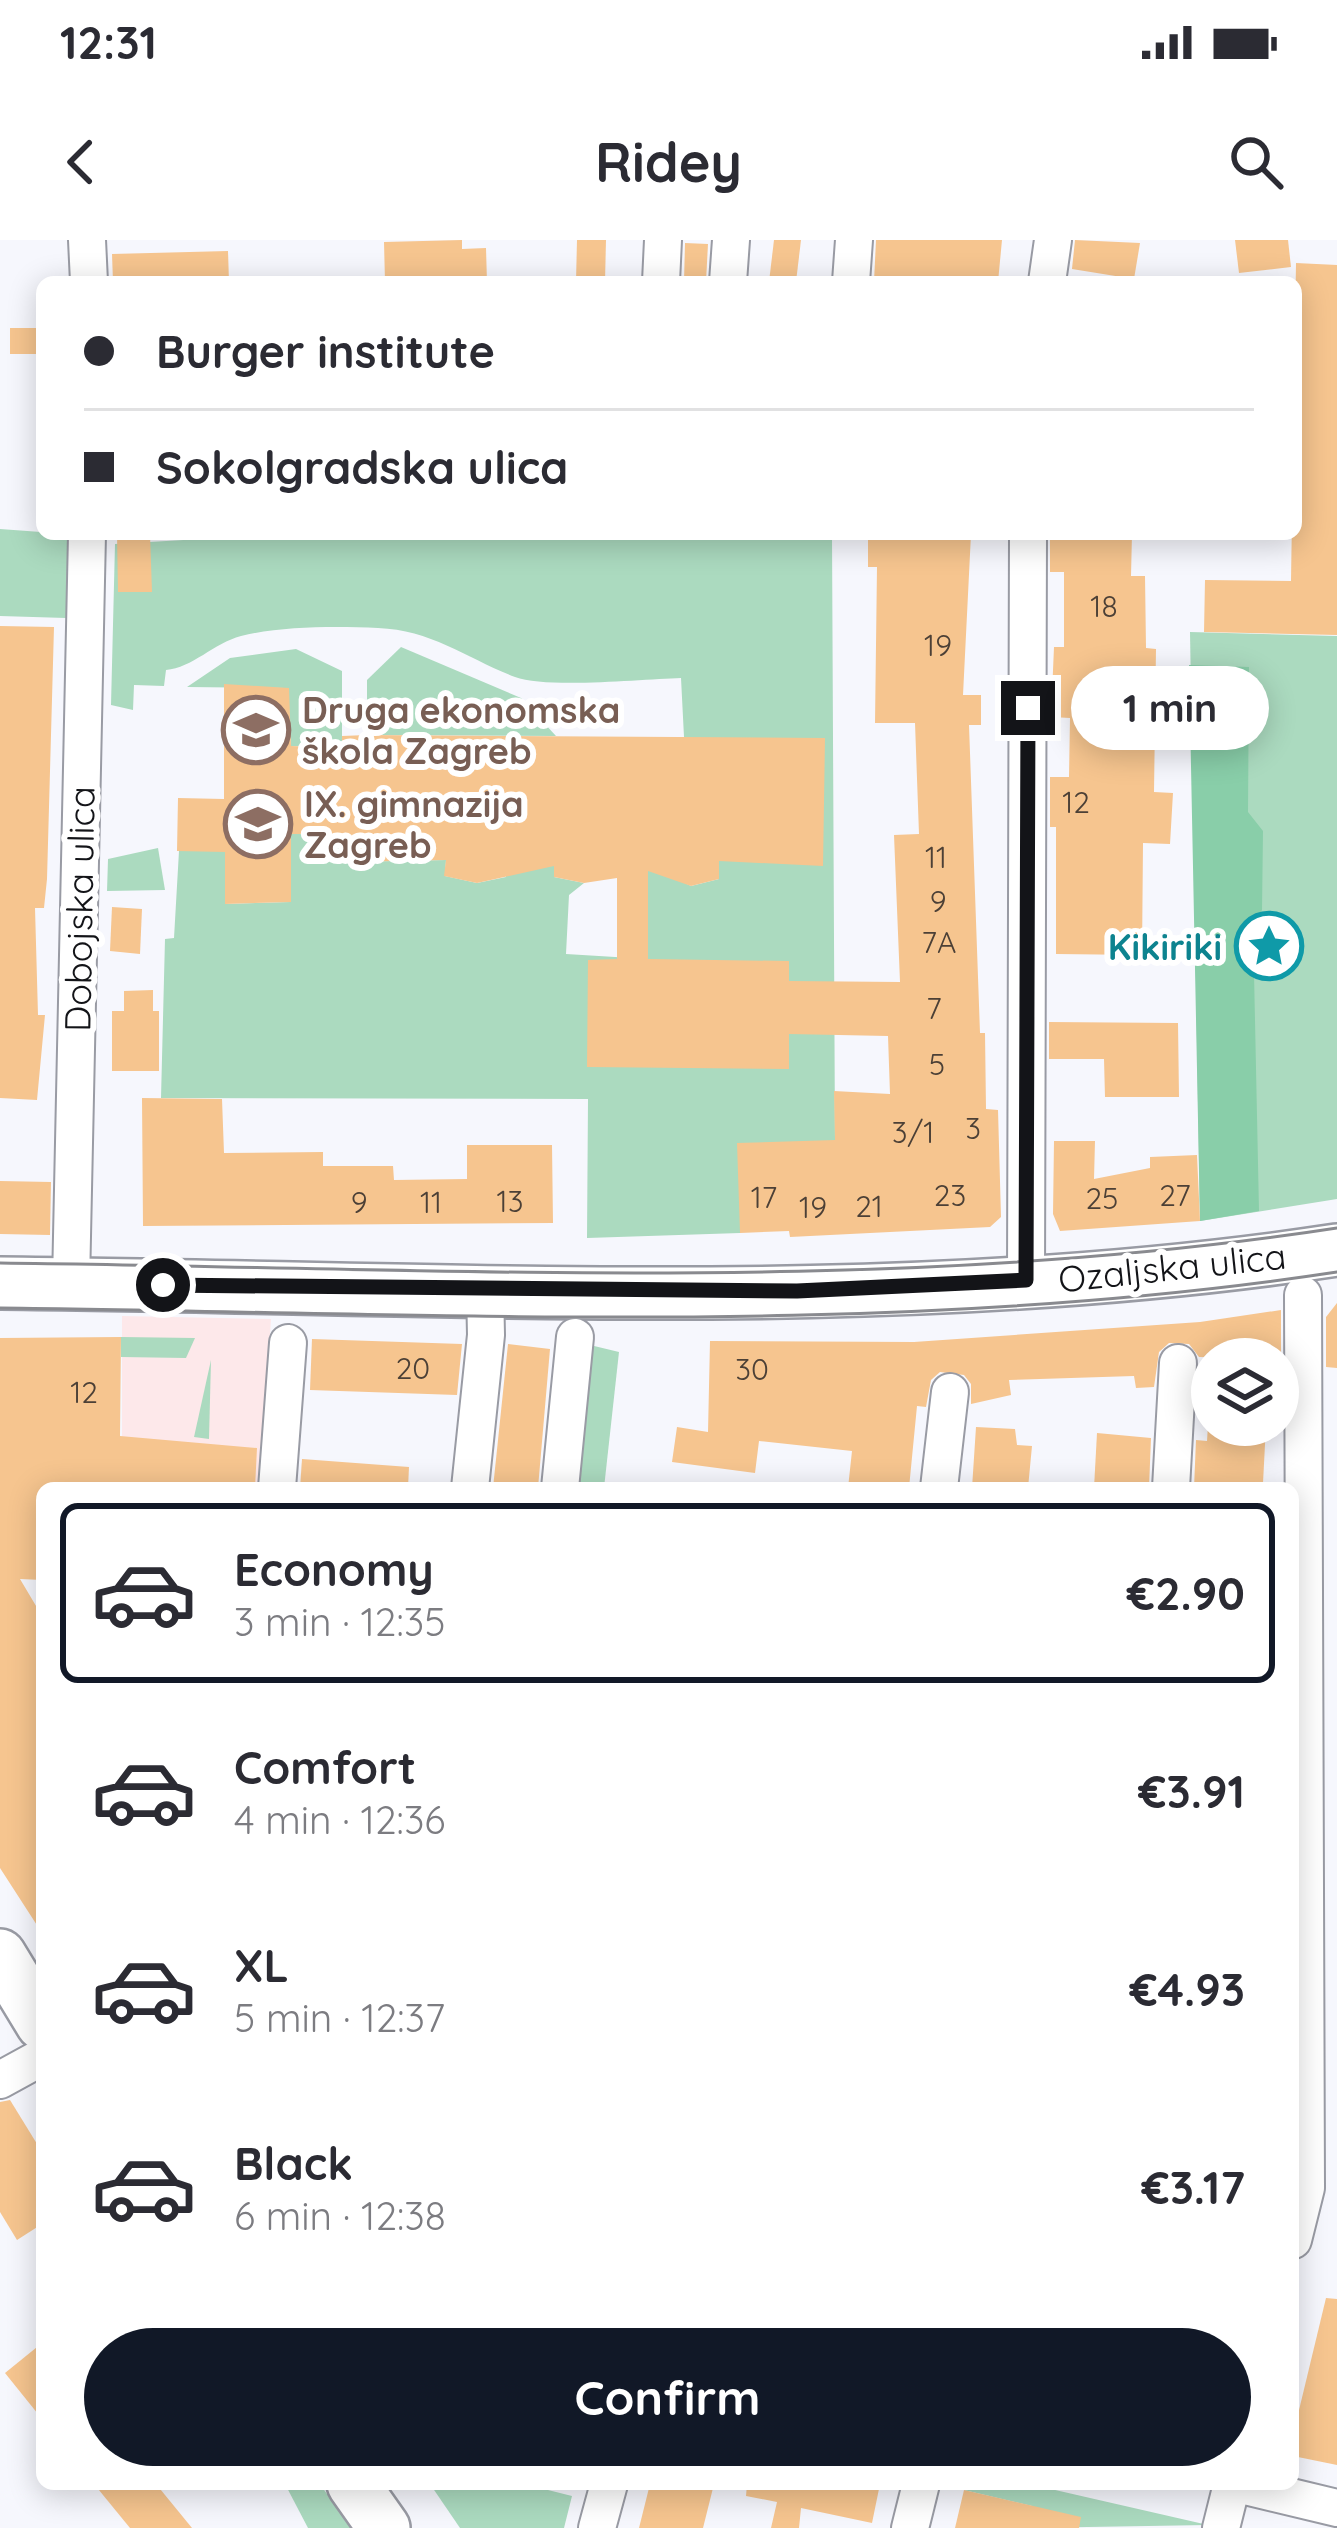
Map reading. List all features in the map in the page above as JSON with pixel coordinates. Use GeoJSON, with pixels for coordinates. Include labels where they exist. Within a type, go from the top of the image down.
{"type":"FeatureCollection","features":[{"type":"Feature","properties":{"kind":"main road","name":"Ozaljska ulica"},"geometry":{"type":"LineString","coordinates":[[0,1282],[797,1291],[1026,1280],[1337,1250]]}},
{"type":"Feature","properties":{"kind":"main road"},"geometry":{"type":"LineString","coordinates":[[0,1955],[36,2014]]}},
{"type":"Feature","properties":{"kind":"main road"},"geometry":{"type":"LineString","coordinates":[[356,2490],[384,2528]]}},
{"type":"Feature","properties":{"kind":"street"},"geometry":{"type":"LineString","coordinates":[[87,240],[89,276]]}},
{"type":"Feature","properties":{"kind":"street"},"geometry":{"type":"LineString","coordinates":[[661,276],[662,240]]}},
{"type":"Feature","properties":{"kind":"street"},"geometry":{"type":"LineString","coordinates":[[728,276],[730,240]]}},
{"type":"Feature","properties":{"kind":"street"},"geometry":{"type":"LineString","coordinates":[[851,276],[854,240]]}},
{"type":"Feature","properties":{"kind":"street"},"geometry":{"type":"LineString","coordinates":[[1048,276],[1053,240]]}},
{"type":"Feature","properties":{"kind":"street","name":"Dobojska ulica"},"geometry":{"type":"LineString","coordinates":[[70,1283],[87,540]]}},
{"type":"Feature","properties":{"kind":"street"},"geometry":{"type":"LineString","coordinates":[[1026,1280],[1028,540]]}},
{"type":"Feature","properties":{"kind":"street"},"geometry":{"type":"LineString","coordinates":[[471,1482],[486,1335],[485,1288]]}},
{"type":"Feature","properties":{"kind":"street"},"geometry":{"type":"LineString","coordinates":[[1299,2216],[1311,2139],[1303,1295]]}},
{"type":"Feature","properties":{"kind":"street"},"geometry":{"type":"LineString","coordinates":[[561,1482],[575,1336]]}},
{"type":"Feature","properties":{"kind":"street"},"geometry":{"type":"LineString","coordinates":[[277,1482],[288,1343]]}},
{"type":"Feature","properties":{"kind":"street"},"geometry":{"type":"LineString","coordinates":[[1172,1482],[1178,1363]]}},
{"type":"Feature","properties":{"kind":"street"},"geometry":{"type":"LineString","coordinates":[[941,1482],[950,1392]]}},
{"type":"Feature","properties":{"kind":"street"},"geometry":{"type":"LineString","coordinates":[[0,2080],[36,2060]]}},
{"type":"Feature","properties":{"kind":"street"},"geometry":{"type":"LineString","coordinates":[[597,2528],[607,2490]]}},
{"type":"Feature","properties":{"kind":"street"},"geometry":{"type":"LineString","coordinates":[[910,2528],[920,2490]]}},
{"type":"Feature","properties":{"kind":"street"},"geometry":{"type":"LineString","coordinates":[[1221,2528],[1233,2490]]}},
{"type":"Feature","properties":{"kind":"street"},"geometry":{"type":"LineString","coordinates":[[1260,2490],[1337,2508]]}},
{"type":"Feature","properties":{"kind":"shaded area"},"geometry":{"type":"Polygon","coordinates":[[[122,1316],[271,1319],[260,1482],[122,1482],[122,1316]]]}},
{"type":"Feature","properties":{"kind":"green space"},"geometry":{"type":"Polygon","coordinates":[[[0,529],[36,532],[36,540],[68,540],[66,618],[0,616],[0,529]]]}},
{"type":"Feature","properties":{"kind":"green space"},"geometry":{"type":"Polygon","coordinates":[[[183,540],[832,540],[835,1140],[740,1233],[587,1238],[588,1099],[161,1098],[165,939],[174,938],[179,851],[203,851],[225,827],[225,904],[290,902],[291,834],[344,834],[344,862],[446,860],[445,876],[477,883],[506,877],[506,860],[554,861],[554,877],[584,883],[569,895],[566,954],[648,959],[648,864],[691,886],[719,879],[684,737],[681,678],[530,681],[416,634],[378,628],[309,628],[231,639],[185,665],[166,670],[164,686],[134,685],[133,710],[111,705],[115,544],[183,540]]]}},
{"type":"Feature","properties":{"kind":"green space"},"geometry":{"type":"Polygon","coordinates":[[[1190,632],[1337,636],[1337,1199],[1200,1221],[1190,632]]]}},
{"type":"Feature","properties":{"kind":"green space"},"geometry":{"type":"Polygon","coordinates":[[[401,647],[521,698],[556,736],[367,735],[367,680],[401,647]]]}},
{"type":"Feature","properties":{"kind":"green space"},"geometry":{"type":"Polygon","coordinates":[[[296,649],[342,671],[342,748],[291,746],[288,688],[187,687],[230,658],[296,649]]]}},
{"type":"Feature","properties":{"kind":"green space"},"geometry":{"type":"Polygon","coordinates":[[[1189,665],[1249,667],[1248,812],[1263,831],[1262,910],[1253,925],[1259,1211],[1200,1221],[1189,665]]]}},
{"type":"Feature","properties":{"kind":"green space"},"geometry":{"type":"Polygon","coordinates":[[[158,848],[165,890],[107,891],[108,859],[158,848]]]}},
{"type":"Feature","properties":{"kind":"green space"},"geometry":{"type":"Polygon","coordinates":[[[121,1337],[195,1338],[186,1358],[121,1357],[121,1337]]]}},
{"type":"Feature","properties":{"kind":"green space"},"geometry":{"type":"Polygon","coordinates":[[[590,1345],[619,1352],[605,1482],[575,1482],[590,1345]]]}},
{"type":"Feature","properties":{"kind":"green space"},"geometry":{"type":"Polygon","coordinates":[[[211,1360],[209,1439],[194,1437],[211,1360]]]}},
{"type":"Feature","properties":{"kind":"green space"},"geometry":{"type":"Polygon","coordinates":[[[288,2490],[324,2490],[351,2528],[308,2528],[288,2490]]]}},
{"type":"Feature","properties":{"kind":"green space"},"geometry":{"type":"Polygon","coordinates":[[[434,2490],[548,2490],[572,2496],[564,2528],[460,2528],[434,2490]]]}},
{"type":"Feature","properties":{"kind":"green space"},"geometry":{"type":"Polygon","coordinates":[[[964,2490],[1055,2490],[1208,2525],[1028,2528],[1032,2506],[964,2490]]]}},
{"type":"Feature","properties":{"kind":"building"},"geometry":{"type":"Polygon","coordinates":[[[462,240],[462,249],[486,248],[487,276],[385,276],[384,242],[462,240]]]}},
{"type":"Feature","properties":{"kind":"building"},"geometry":{"type":"Polygon","coordinates":[[[577,240],[606,240],[605,276],[576,276],[577,240]]]}},
{"type":"Feature","properties":{"kind":"building"},"geometry":{"type":"Polygon","coordinates":[[[774,240],[801,240],[797,276],[770,276],[774,240]]]}},
{"type":"Feature","properties":{"kind":"building"},"geometry":{"type":"Polygon","coordinates":[[[876,240],[1002,240],[999,276],[874,276],[876,240]]]}},
{"type":"Feature","properties":{"kind":"building"},"geometry":{"type":"Polygon","coordinates":[[[1075,240],[1140,243],[1134,276],[1072,269],[1075,240]]]}},
{"type":"Feature","properties":{"kind":"building"},"geometry":{"type":"Polygon","coordinates":[[[1235,240],[1288,240],[1291,267],[1239,273],[1235,240]]]}},
{"type":"Feature","properties":{"kind":"building"},"geometry":{"type":"Polygon","coordinates":[[[685,243],[708,244],[706,276],[684,276],[685,243]]]}},
{"type":"Feature","properties":{"kind":"building"},"geometry":{"type":"Polygon","coordinates":[[[228,251],[229,276],[113,276],[112,254],[228,251]]]}},
{"type":"Feature","properties":{"kind":"building"},"geometry":{"type":"Polygon","coordinates":[[[1296,263],[1337,265],[1337,635],[1204,632],[1205,580],[1291,581],[1292,540],[1302,540],[1302,276],[1296,276],[1296,263]]]}},
{"type":"Feature","properties":{"kind":"building"},"geometry":{"type":"Polygon","coordinates":[[[10,328],[36,328],[36,354],[10,354],[10,328]]]}},
{"type":"Feature","properties":{"kind":"building"},"geometry":{"type":"Polygon","coordinates":[[[117,540],[150,540],[152,592],[118,592],[117,540]]]}},
{"type":"Feature","properties":{"kind":"building"},"geometry":{"type":"Polygon","coordinates":[[[868,540],[971,540],[963,695],[981,695],[981,725],[969,725],[980,1033],[985,1033],[986,1109],[998,1110],[1001,1217],[990,1227],[790,1237],[789,1231],[740,1233],[737,1143],[835,1140],[834,1091],[890,1094],[888,1036],[789,1034],[789,1069],[587,1067],[588,960],[617,959],[617,878],[584,883],[554,877],[554,866],[477,883],[444,876],[446,860],[343,862],[344,834],[291,834],[291,902],[225,904],[225,852],[177,851],[178,798],[224,799],[224,684],[289,688],[291,746],[342,748],[342,736],[367,735],[825,738],[823,866],[719,861],[719,879],[691,886],[648,871],[648,959],[789,961],[789,981],[900,982],[894,835],[919,834],[915,723],[875,723],[877,567],[868,567],[868,540]]]}},
{"type":"Feature","properties":{"kind":"building"},"geometry":{"type":"Polygon","coordinates":[[[1050,540],[1132,540],[1131,576],[1145,576],[1146,648],[1156,649],[1154,792],[1173,793],[1170,844],[1143,843],[1142,955],[1056,954],[1056,827],[1050,827],[1050,777],[1069,777],[1070,718],[1051,717],[1054,647],[1064,647],[1064,572],[1050,572],[1050,540]]]}},
{"type":"Feature","properties":{"kind":"building"},"geometry":{"type":"Polygon","coordinates":[[[0,626],[54,627],[47,879],[44,908],[35,908],[38,1015],[45,1015],[37,1100],[0,1098],[0,626]]]}},
{"type":"Feature","properties":{"kind":"building"},"geometry":{"type":"Polygon","coordinates":[[[112,907],[142,909],[140,954],[110,951],[112,907]]]}},
{"type":"Feature","properties":{"kind":"building"},"geometry":{"type":"Polygon","coordinates":[[[153,990],[153,1011],[159,1011],[159,1071],[112,1071],[112,1011],[124,1011],[124,991],[153,990]]]}},
{"type":"Feature","properties":{"kind":"building"},"geometry":{"type":"Polygon","coordinates":[[[1049,1022],[1178,1023],[1179,1097],[1105,1097],[1104,1059],[1049,1059],[1049,1022]]]}},
{"type":"Feature","properties":{"kind":"building"},"geometry":{"type":"Polygon","coordinates":[[[142,1098],[222,1099],[224,1153],[323,1152],[323,1166],[393,1166],[394,1180],[467,1179],[467,1145],[552,1145],[553,1223],[143,1226],[142,1098]]]}},
{"type":"Feature","properties":{"kind":"building"},"geometry":{"type":"Polygon","coordinates":[[[1054,1141],[1095,1141],[1094,1179],[1150,1168],[1150,1157],[1197,1155],[1200,1221],[1060,1231],[1053,1214],[1054,1141]]]}},
{"type":"Feature","properties":{"kind":"building"},"geometry":{"type":"Polygon","coordinates":[[[0,1181],[51,1182],[50,1235],[0,1234],[0,1181]]]}},
{"type":"Feature","properties":{"kind":"building"},"geometry":{"type":"Polygon","coordinates":[[[1337,1303],[1337,1368],[1326,1367],[1326,1317],[1337,1303]]]}},
{"type":"Feature","properties":{"kind":"building"},"geometry":{"type":"Polygon","coordinates":[[[1281,1310],[1281,1338],[1191,1338],[1191,1347],[1169,1343],[1159,1352],[1154,1387],[1136,1388],[1134,1376],[1009,1380],[1011,1395],[971,1404],[971,1384],[964,1375],[940,1372],[931,1380],[926,1407],[917,1406],[910,1482],[849,1482],[852,1451],[759,1441],[755,1473],[672,1462],[677,1427],[708,1432],[710,1341],[914,1342],[1200,1322],[1281,1310]]]}},
{"type":"Feature","properties":{"kind":"building"},"geometry":{"type":"Polygon","coordinates":[[[121,1337],[120,1436],[257,1448],[255,1482],[36,1482],[36,1580],[20,1579],[36,1606],[36,1924],[0,1868],[0,1338],[121,1337]]]}},
{"type":"Feature","properties":{"kind":"building"},"geometry":{"type":"Polygon","coordinates":[[[312,1339],[462,1344],[457,1395],[310,1390],[312,1339]]]}},
{"type":"Feature","properties":{"kind":"building"},"geometry":{"type":"Polygon","coordinates":[[[508,1344],[550,1349],[539,1482],[494,1482],[508,1344]]]}},
{"type":"Feature","properties":{"kind":"building"},"geometry":{"type":"Polygon","coordinates":[[[976,1427],[1015,1429],[1017,1445],[1032,1446],[1029,1482],[972,1482],[976,1427]]]}},
{"type":"Feature","properties":{"kind":"building"},"geometry":{"type":"Polygon","coordinates":[[[1097,1433],[1151,1438],[1149,1482],[1094,1482],[1097,1433]]]}},
{"type":"Feature","properties":{"kind":"building"},"geometry":{"type":"Polygon","coordinates":[[[1196,1446],[1265,1446],[1263,1482],[1194,1482],[1196,1446]]]}},
{"type":"Feature","properties":{"kind":"building"},"geometry":{"type":"Polygon","coordinates":[[[302,1459],[409,1467],[408,1482],[300,1482],[302,1459]]]}},
{"type":"Feature","properties":{"kind":"building"},"geometry":{"type":"Polygon","coordinates":[[[10,2100],[36,2142],[36,2228],[17,2240],[0,2212],[0,2102],[10,2100]]]}},
{"type":"Feature","properties":{"kind":"building"},"geometry":{"type":"Polygon","coordinates":[[[1326,2298],[1337,2299],[1337,2465],[1299,2457],[1299,2410],[1326,2298]]]}},
{"type":"Feature","properties":{"kind":"building"},"geometry":{"type":"Polygon","coordinates":[[[36,2348],[36,2412],[5,2373],[36,2348]]]}},
{"type":"Feature","properties":{"kind":"building"},"geometry":{"type":"Polygon","coordinates":[[[99,2490],[161,2490],[192,2528],[130,2528],[99,2490]]]}},
{"type":"Feature","properties":{"kind":"building"},"geometry":{"type":"Polygon","coordinates":[[[648,2490],[712,2490],[703,2528],[639,2528],[648,2490]]]}},
{"type":"Feature","properties":{"kind":"building"},"geometry":{"type":"Polygon","coordinates":[[[746,2490],[879,2490],[872,2523],[801,2508],[799,2528],[771,2528],[777,2502],[746,2496],[746,2490]]]}},
{"type":"Feature","properties":{"kind":"building"},"geometry":{"type":"Polygon","coordinates":[[[964,2490],[1081,2517],[1079,2528],[955,2528],[964,2490]]]}},
{"type":"Feature","properties":{"kind":"tram line"},"geometry":{"type":"LineString","coordinates":[[0,1263],[502,1272],[837,1270],[1005,1263],[1337,1228]]}},
{"type":"Feature","properties":{"kind":"tram line"},"geometry":{"type":"LineString","coordinates":[[0,1308],[502,1316],[838,1314],[1005,1307],[1337,1272]]}},
{"type":"Feature","properties":{"kind":"place","name":"Druga ekonomska škola Zagreb"},"geometry":{"type":"Point","coordinates":[256,730]}},
{"type":"Feature","properties":{"kind":"place","name":"IX. gimnazija Zagreb"},"geometry":{"type":"Point","coordinates":[258,824]}},
{"type":"Feature","properties":{"kind":"place","name":"Kikiriki"},"geometry":{"type":"Point","coordinates":[1269,946]}},
{"type":"Feature","properties":{"kind":"route"},"geometry":{"type":"LineString","coordinates":[[163,1285],[797,1291],[1026,1280],[1028,708]]}}]}
